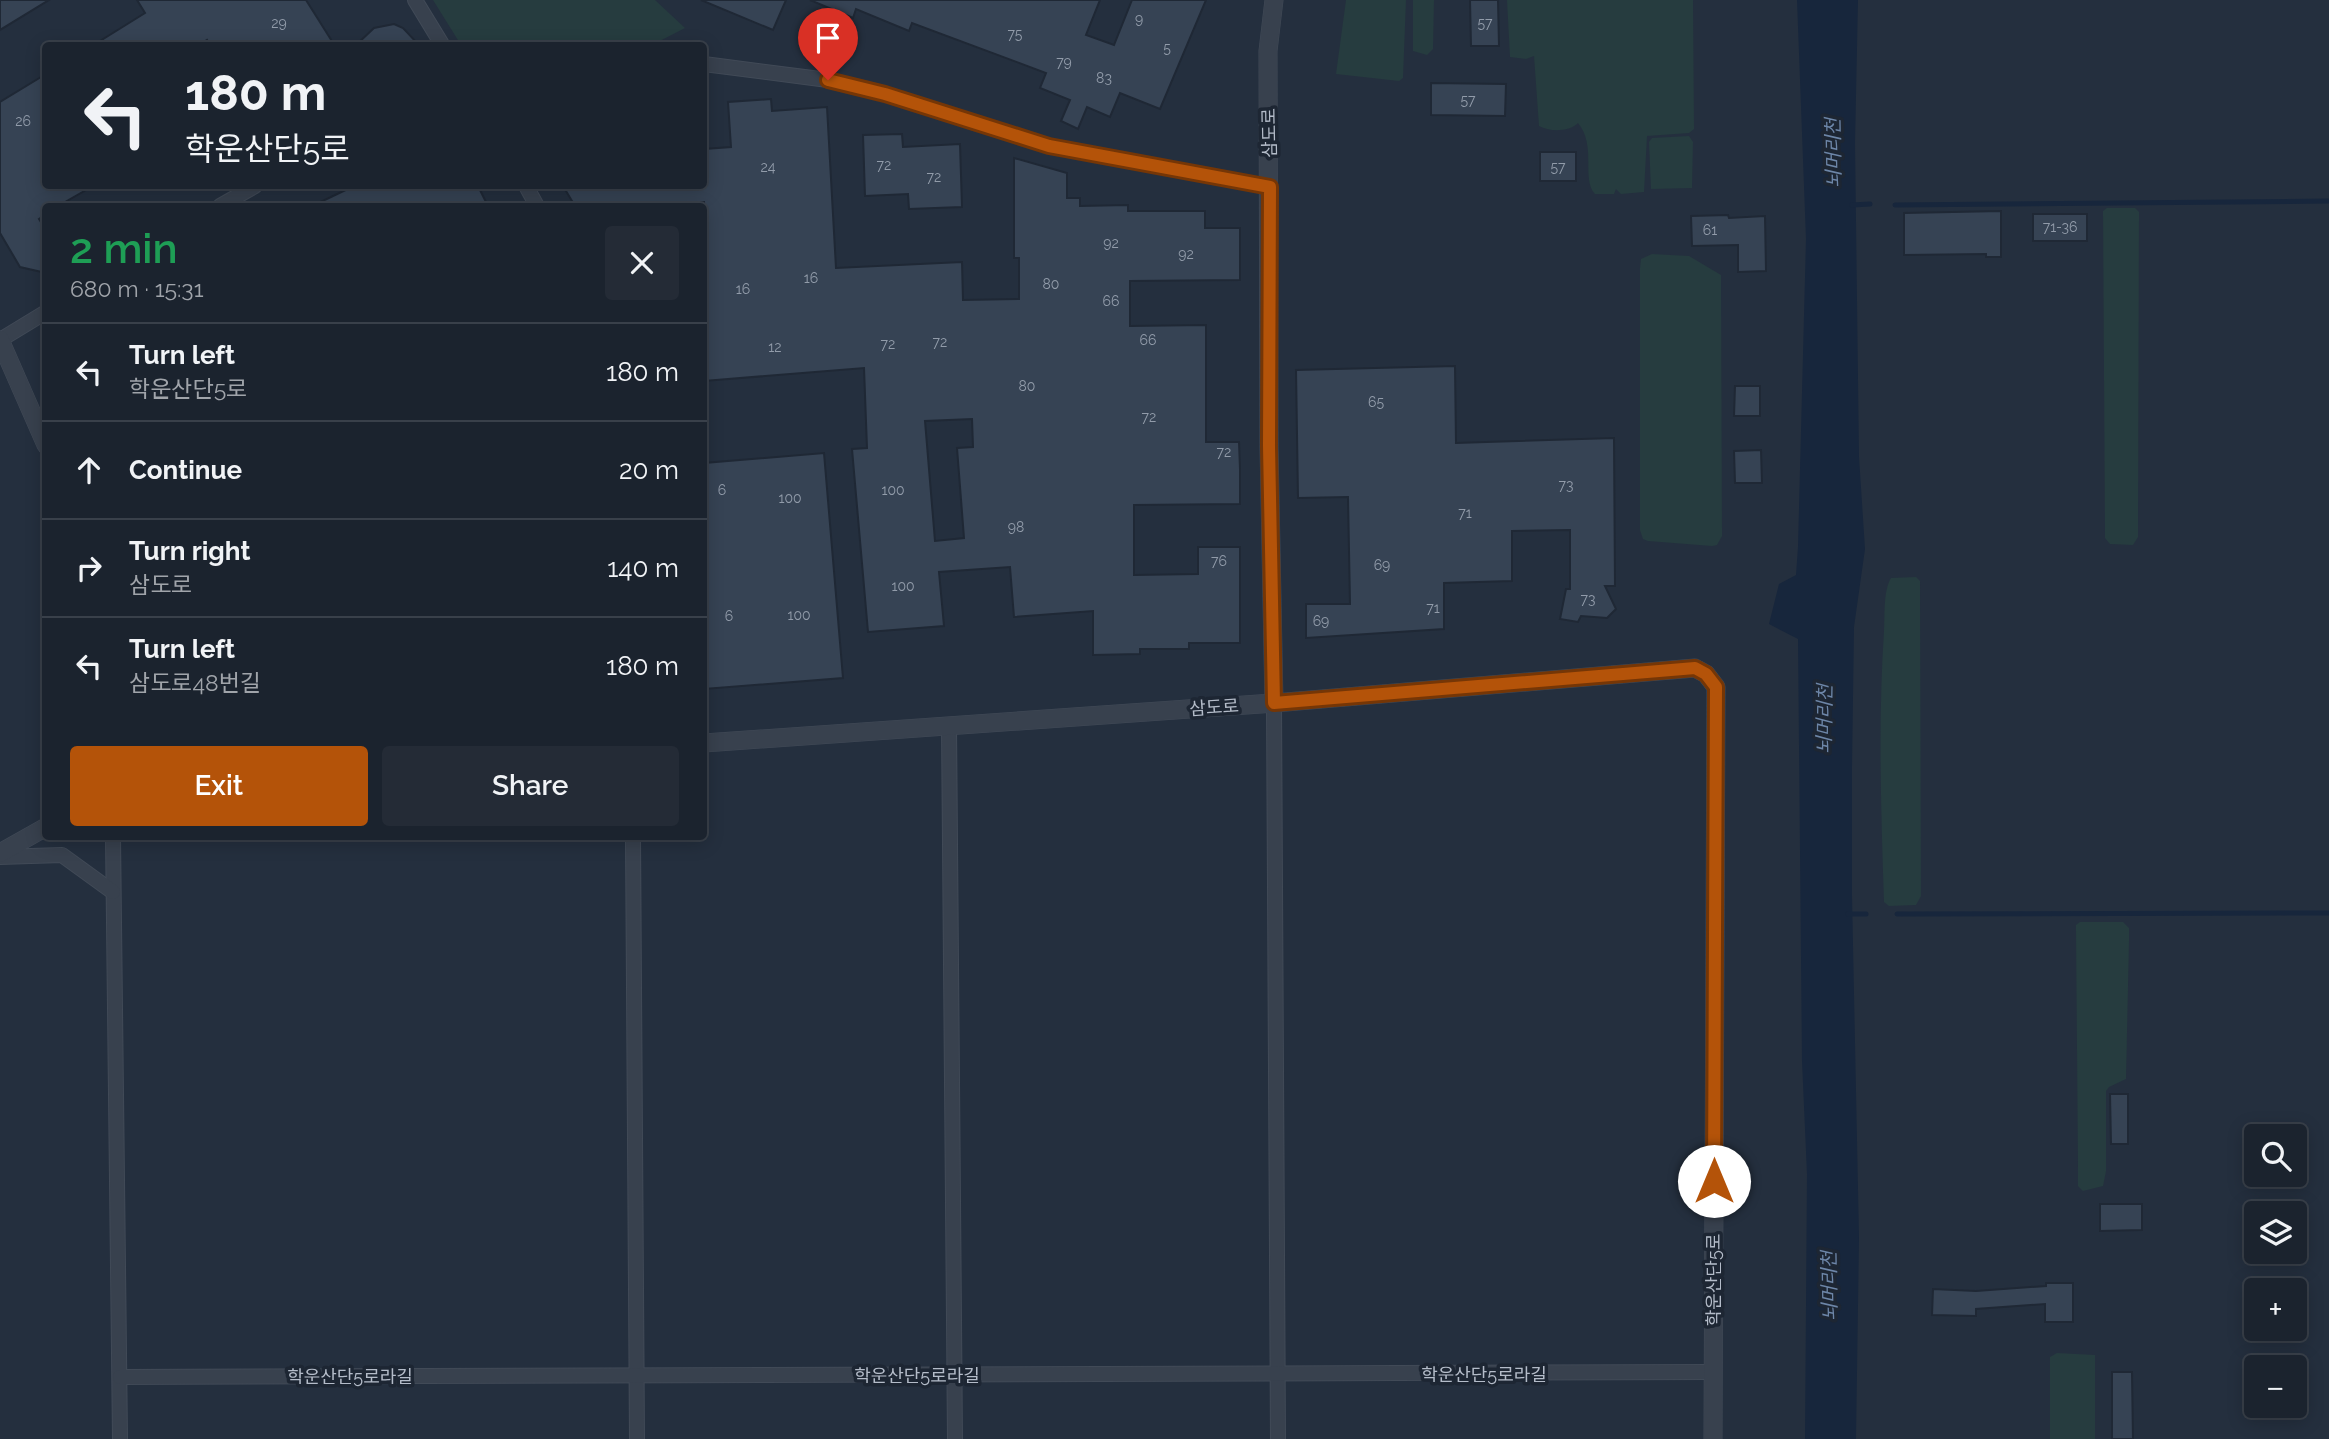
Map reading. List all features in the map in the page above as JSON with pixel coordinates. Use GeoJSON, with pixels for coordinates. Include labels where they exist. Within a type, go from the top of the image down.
{"type":"FeatureCollection","features":[{"type":"Feature","properties":{"kind":"street"},"geometry":{"type":"LineString","coordinates":[[415,0],[441,42]]}},
{"type":"Feature","properties":{"kind":"street","name":"삼도로"},"geometry":{"type":"LineString","coordinates":[[707,743],[1274,703],[1269,446],[1268,51],[1274,0]]}},
{"type":"Feature","properties":{"kind":"street"},"geometry":{"type":"LineString","coordinates":[[707,64],[828,80],[885,94],[1049,146],[1270,187]]}},
{"type":"Feature","properties":{"kind":"street"},"geometry":{"type":"LineString","coordinates":[[236,202],[251,189]]}},
{"type":"Feature","properties":{"kind":"street"},"geometry":{"type":"LineString","coordinates":[[42,314],[0,340],[42,436]]}},
{"type":"Feature","properties":{"kind":"street","name":"학운산단5로"},"geometry":{"type":"LineString","coordinates":[[1274,703],[1695,668],[1706,674],[1716,687],[1713,1439]]}},
{"type":"Feature","properties":{"kind":"street"},"geometry":{"type":"LineString","coordinates":[[1274,703],[1278,1439]]}},
{"type":"Feature","properties":{"kind":"street"},"geometry":{"type":"LineString","coordinates":[[949,726],[955,1439]]}},
{"type":"Feature","properties":{"kind":"street"},"geometry":{"type":"LineString","coordinates":[[0,855],[42,829]]}},
{"type":"Feature","properties":{"kind":"street"},"geometry":{"type":"LineString","coordinates":[[113,840],[120,1439]]}},
{"type":"Feature","properties":{"kind":"street"},"geometry":{"type":"LineString","coordinates":[[633,840],[638,1439]]}},
{"type":"Feature","properties":{"kind":"street"},"geometry":{"type":"LineString","coordinates":[[0,855],[62,855],[113,892]]}},
{"type":"Feature","properties":{"kind":"street","name":"학운산단5로라길"},"geometry":{"type":"LineString","coordinates":[[120,1377],[1713,1373]]}},
{"type":"Feature","properties":{"kind":"green space"},"geometry":{"type":"Polygon","coordinates":[[[433,0],[655,0],[685,28],[658,42],[459,42],[433,0]]]}},
{"type":"Feature","properties":{"kind":"green space"},"geometry":{"type":"Polygon","coordinates":[[[1346,0],[1406,0],[1403,78],[1399,81],[1336,74],[1346,0]]]}},
{"type":"Feature","properties":{"kind":"green space"},"geometry":{"type":"Polygon","coordinates":[[[1413,0],[1434,0],[1433,49],[1427,55],[1413,51],[1413,0]]]}},
{"type":"Feature","properties":{"kind":"green space"},"geometry":{"type":"Polygon","coordinates":[[[1507,0],[1693,0],[1694,129],[1689,133],[1647,136],[1644,192],[1621,194],[1616,189],[1614,194],[1595,194],[1589,180],[1587,142],[1578,123],[1559,130],[1539,126],[1534,56],[1526,59],[1510,57],[1507,0]]]}},
{"type":"Feature","properties":{"kind":"green space"},"geometry":{"type":"Polygon","coordinates":[[[1689,136],[1693,142],[1692,188],[1651,189],[1649,142],[1652,138],[1689,136]]]}},
{"type":"Feature","properties":{"kind":"green space"},"geometry":{"type":"Polygon","coordinates":[[[2107,208],[2135,208],[2139,212],[2138,537],[2133,545],[2110,544],[2105,538],[2103,211],[2107,208]]]}},
{"type":"Feature","properties":{"kind":"green space"},"geometry":{"type":"Polygon","coordinates":[[[1652,254],[1689,256],[1721,275],[1722,536],[1717,545],[1648,541],[1643,539],[1640,530],[1640,268],[1641,259],[1652,254]]]}},
{"type":"Feature","properties":{"kind":"green space"},"geometry":{"type":"Polygon","coordinates":[[[1916,577],[1920,581],[1921,896],[1916,905],[1889,906],[1884,902],[1881,766],[1885,604],[1891,578],[1916,577]]]}},
{"type":"Feature","properties":{"kind":"green space"},"geometry":{"type":"Polygon","coordinates":[[[2080,922],[2123,922],[2129,928],[2126,1079],[2106,1091],[2106,1171],[2103,1186],[2083,1191],[2078,1186],[2076,925],[2080,922]]]}},
{"type":"Feature","properties":{"kind":"green space"},"geometry":{"type":"Polygon","coordinates":[[[2057,1353],[2095,1355],[2095,1439],[2050,1439],[2050,1357],[2057,1353]]]}},
{"type":"Feature","properties":{"kind":"water","name":"뇌머리천"},"geometry":{"type":"Polygon","coordinates":[[[1797,0],[1858,0],[1855,143],[1859,457],[1865,549],[1854,627],[1852,767],[1859,1238],[1856,1439],[1805,1439],[1807,1174],[1802,1061],[1798,639],[1769,624],[1779,584],[1796,575],[1798,547],[1806,239],[1797,0]]]}},
{"type":"Feature","properties":{"kind":"building"},"geometry":{"type":"Polygon","coordinates":[[[0,0],[49,0],[0,30],[0,0]]]}},
{"type":"Feature","properties":{"kind":"building"},"geometry":{"type":"Polygon","coordinates":[[[137,0],[306,0],[332,42],[98,42],[145,13],[137,0]]]}},
{"type":"Feature","properties":{"kind":"building"},"geometry":{"type":"Polygon","coordinates":[[[701,0],[786,0],[773,30],[701,0]]]}},
{"type":"Feature","properties":{"kind":"building"},"geometry":{"type":"Polygon","coordinates":[[[810,0],[1100,0],[1086,35],[1114,45],[1132,0],[1206,0],[1160,109],[1120,93],[1110,117],[1087,107],[1078,129],[1061,121],[1070,100],[1040,88],[1046,73],[912,23],[909,31],[856,9],[853,18],[810,0]]]}},
{"type":"Feature","properties":{"kind":"building"},"geometry":{"type":"Polygon","coordinates":[[[1470,0],[1498,0],[1499,46],[1471,46],[1470,0]]]}},
{"type":"Feature","properties":{"kind":"building"},"geometry":{"type":"Polygon","coordinates":[[[394,24],[403,28],[416,42],[359,42],[374,28],[394,24]]]}},
{"type":"Feature","properties":{"kind":"building"},"geometry":{"type":"Polygon","coordinates":[[[42,76],[42,189],[88,189],[63,203],[42,203],[42,217],[39,219],[42,224],[42,272],[20,267],[0,233],[0,102],[42,76]]]}},
{"type":"Feature","properties":{"kind":"building"},"geometry":{"type":"Polygon","coordinates":[[[1431,83],[1506,84],[1505,116],[1431,115],[1431,83]]]}},
{"type":"Feature","properties":{"kind":"building"},"geometry":{"type":"Polygon","coordinates":[[[771,99],[772,111],[827,107],[836,268],[962,262],[963,300],[1019,299],[1019,258],[1014,258],[1014,158],[1067,173],[1067,198],[1080,198],[1080,206],[1128,205],[1128,211],[1205,211],[1205,228],[1240,228],[1240,280],[1130,281],[1130,326],[1206,325],[1206,442],[1239,442],[1240,469],[1240,504],[1134,505],[1134,575],[1198,574],[1198,547],[1240,547],[1240,643],[1189,643],[1189,649],[1140,649],[1140,654],[1093,655],[1093,611],[1014,617],[1010,567],[939,572],[944,626],[868,632],[852,449],[867,448],[864,368],[707,381],[707,203],[573,203],[565,189],[707,189],[707,149],[731,147],[728,102],[771,99]],[[972,419],[925,421],[935,541],[964,538],[957,448],[973,447],[972,419]]]}},
{"type":"Feature","properties":{"kind":"building"},"geometry":{"type":"Polygon","coordinates":[[[902,134],[903,147],[960,144],[962,207],[909,209],[908,194],[865,196],[863,135],[902,134]]]}},
{"type":"Feature","properties":{"kind":"building"},"geometry":{"type":"Polygon","coordinates":[[[1540,152],[1576,152],[1576,181],[1540,181],[1540,152]]]}},
{"type":"Feature","properties":{"kind":"building"},"geometry":{"type":"Polygon","coordinates":[[[348,189],[480,189],[486,203],[318,203],[348,189]]]}},
{"type":"Feature","properties":{"kind":"building"},"geometry":{"type":"Polygon","coordinates":[[[2001,211],[2001,257],[1986,257],[1986,254],[1904,255],[1904,213],[2001,211]]]}},
{"type":"Feature","properties":{"kind":"building"},"geometry":{"type":"Polygon","coordinates":[[[2033,214],[2087,214],[2087,241],[2033,241],[2033,214]]]}},
{"type":"Feature","properties":{"kind":"building"},"geometry":{"type":"Polygon","coordinates":[[[1728,215],[1729,218],[1765,216],[1766,271],[1738,272],[1738,245],[1692,246],[1691,216],[1728,215]]]}},
{"type":"Feature","properties":{"kind":"building"},"geometry":{"type":"Polygon","coordinates":[[[1455,366],[1456,443],[1614,438],[1615,586],[1605,586],[1616,609],[1607,618],[1581,616],[1578,622],[1560,619],[1566,589],[1570,589],[1570,530],[1512,531],[1512,581],[1444,583],[1444,629],[1306,638],[1306,604],[1350,604],[1348,497],[1298,498],[1296,370],[1455,366]]]}},
{"type":"Feature","properties":{"kind":"building"},"geometry":{"type":"Polygon","coordinates":[[[1735,386],[1760,386],[1760,416],[1734,416],[1735,386]]]}},
{"type":"Feature","properties":{"kind":"building"},"geometry":{"type":"Polygon","coordinates":[[[1761,450],[1762,483],[1735,483],[1734,451],[1761,450]]]}},
{"type":"Feature","properties":{"kind":"building"},"geometry":{"type":"Polygon","coordinates":[[[824,453],[843,678],[707,689],[707,463],[824,453]]]}},
{"type":"Feature","properties":{"kind":"building"},"geometry":{"type":"Polygon","coordinates":[[[2110,1094],[2128,1094],[2128,1144],[2111,1144],[2110,1094]]]}},
{"type":"Feature","properties":{"kind":"building"},"geometry":{"type":"Polygon","coordinates":[[[2100,1204],[2142,1204],[2142,1230],[2100,1231],[2100,1204]]]}},
{"type":"Feature","properties":{"kind":"building"},"geometry":{"type":"Polygon","coordinates":[[[2046,1283],[2073,1283],[2073,1322],[2045,1322],[2045,1304],[1976,1309],[1976,1316],[1932,1315],[1933,1289],[1976,1291],[2046,1286],[2046,1283]]]}},
{"type":"Feature","properties":{"kind":"building"},"geometry":{"type":"Polygon","coordinates":[[[2112,1372],[2132,1372],[2133,1439],[2112,1439],[2112,1372]]]}},
{"type":"Feature","properties":{"kind":"waterway"},"geometry":{"type":"LineString","coordinates":[[1895,205],[2329,201]]}},
{"type":"Feature","properties":{"kind":"waterway"},"geometry":{"type":"LineString","coordinates":[[1852,205],[1870,204]]}},
{"type":"Feature","properties":{"kind":"waterway"},"geometry":{"type":"LineString","coordinates":[[1897,914],[2329,913]]}},
{"type":"Feature","properties":{"kind":"waterway"},"geometry":{"type":"LineString","coordinates":[[1848,914],[1866,914]]}},
{"type":"Feature","properties":{"kind":"route"},"geometry":{"type":"LineString","coordinates":[[828,80],[885,94],[1049,146],[1270,187],[1269,446],[1274,703],[1626,676],[1695,668],[1713,681],[1716,687],[1714,1181]]}}]}
